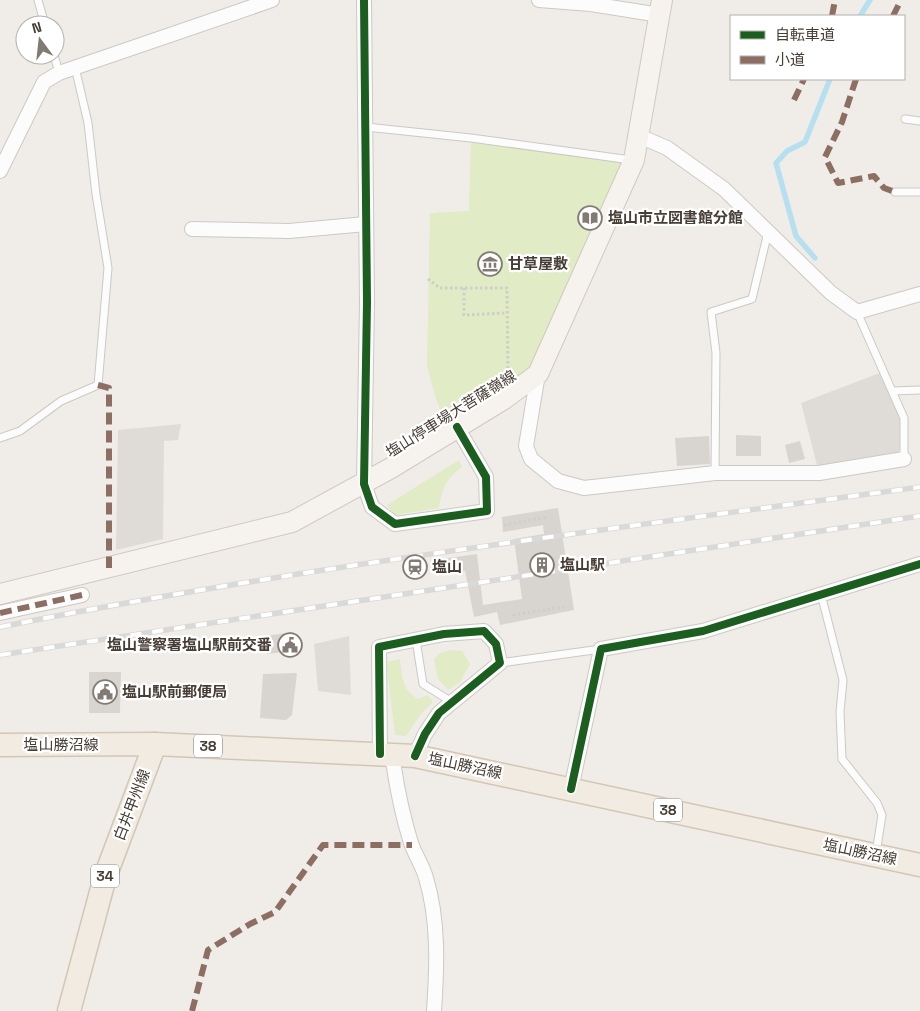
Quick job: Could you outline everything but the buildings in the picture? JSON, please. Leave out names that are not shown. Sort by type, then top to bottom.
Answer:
[{"type":"main road","name":"塩山停車場大菩薩嶺線","points":[[0,594],[292,522],[364,484],[510,395],[538,374],[634,160],[640,136],[661,8]]},
{"type":"main road","name":"塩山勝沼線","points":[[0,745],[155,744],[415,756],[920,865]]},
{"type":"main road","name":"白井甲州線","points":[[72,1010],[105,877],[155,744]]},
{"type":"street","points":[[0,171],[44,82],[59,73],[272,0]]},
{"type":"street","points":[[364,0],[367,302],[364,484],[372,506],[395,524],[486,511],[486,478],[457,427]]},
{"type":"street","points":[[540,0],[661,8]]},
{"type":"street","points":[[640,136],[666,148],[724,189],[830,293],[857,312],[920,294]]},
{"type":"street","points":[[192,229],[289,231],[366,224]]},
{"type":"street","points":[[538,374],[526,446],[531,459],[558,481],[584,488],[716,473],[819,473],[904,459]]},
{"type":"street","points":[[571,789],[601,649],[703,631],[920,564]]},
{"type":"street","points":[[0,613],[82,595]]},
{"type":"street","points":[[415,756],[425,734],[439,713],[500,663],[496,644],[484,631],[444,634],[378,647],[386,754],[412,845],[426,878],[434,923],[437,961],[434,1011]]},
{"type":"lane","points":[[38,0],[42,15]]},
{"type":"lane","points":[[57,65],[59,73]]},
{"type":"lane","points":[[0,438],[20,431],[61,401],[98,385],[108,268],[96,194],[88,123],[75,68]]},
{"type":"lane","points":[[905,119],[920,121]]},
{"type":"lane","points":[[366,127],[471,138],[634,160]]},
{"type":"lane","points":[[895,192],[920,192]]},
{"type":"lane","points":[[716,473],[716,353],[712,312],[752,299],[768,232]]},
{"type":"lane","points":[[857,312],[904,418],[904,459]]},
{"type":"lane","points":[[893,390],[920,390]]},
{"type":"lane","points":[[821,594],[842,680],[840,712],[842,759],[877,803],[882,815],[876,855]]},
{"type":"lane","points":[[416,640],[423,684],[452,702]]},
{"type":"lane","points":[[500,663],[601,649]]},
{"type":"path","points":[[428,279],[440,288],[507,288],[510,395]]},
{"type":"path","points":[[464,288],[464,315],[507,313]]},
{"type":"path","points":[[504,525],[548,517]]},
{"type":"path","points":[[513,615],[564,606]]},
{"type":"green space","points":[[471,138],[634,160],[547,357],[449,431],[436,399],[427,366],[430,213],[469,211]]},
{"type":"green space","points":[[459,460],[462,467],[446,484],[439,508],[395,515],[387,505]]},
{"type":"green space","points":[[452,650],[462,651],[470,664],[460,682],[448,690],[438,679],[434,659],[440,653]]},
{"type":"green space","points":[[400,659],[404,682],[409,691],[418,699],[428,695],[433,702],[420,715],[406,736],[395,735],[386,662]]},
{"type":"shaded area","points":[[885,371],[904,418],[899,454],[819,473],[801,403]]},
{"type":"shaded area","points":[[181,424],[178,440],[164,441],[163,539],[116,550],[118,430]]},
{"type":"shaded area","points":[[349,636],[351,695],[318,691],[314,644]]},
{"type":"waterway","points":[[861,15],[870,0]]},
{"type":"waterway","points":[[815,258],[796,236],[776,163],[787,151],[805,142],[830,80]]},
{"type":"railway","points":[[0,627],[114,605],[344,567],[920,487]]},
{"type":"railway","points":[[0,655],[920,516]]},
{"type":"marked path","points":[[832,15],[835,0]]},
{"type":"marked path","points":[[894,15],[901,0]]},
{"type":"marked path","points":[[794,100],[804,80]]},
{"type":"marked path","points":[[856,80],[842,122],[825,157],[838,183],[874,176],[884,188],[895,192]]},
{"type":"marked path","points":[[98,385],[109,388],[109,568]]},
{"type":"marked path","points":[[0,613],[82,595]]},
{"type":"marked path","points":[[192,1011],[208,950],[250,924],[275,912],[323,845],[412,845]]},
{"type":"cycle path","points":[[364,0],[367,302],[364,484],[372,507],[395,524],[487,511],[486,477],[457,427]]},
{"type":"cycle path","points":[[571,789],[601,649],[703,631],[920,564]]},
{"type":"cycle path","points":[[380,754],[379,647],[444,634],[484,631],[496,644],[500,663],[439,713],[425,734],[415,756]]},
{"type":"place","name":"塩山市立図書館分館","points":[[590,218]]},
{"type":"place","name":"甘草屋敷","points":[[490,264]]},
{"type":"place","name":"塩山駅","points":[[542,565]]},
{"type":"place","name":"塩山","points":[[415,567]]},
{"type":"place","name":"塩山警察署塩山駅前交番","points":[[290,645]]},
{"type":"place","name":"塩山駅前郵便局","points":[[105,692]]}]
